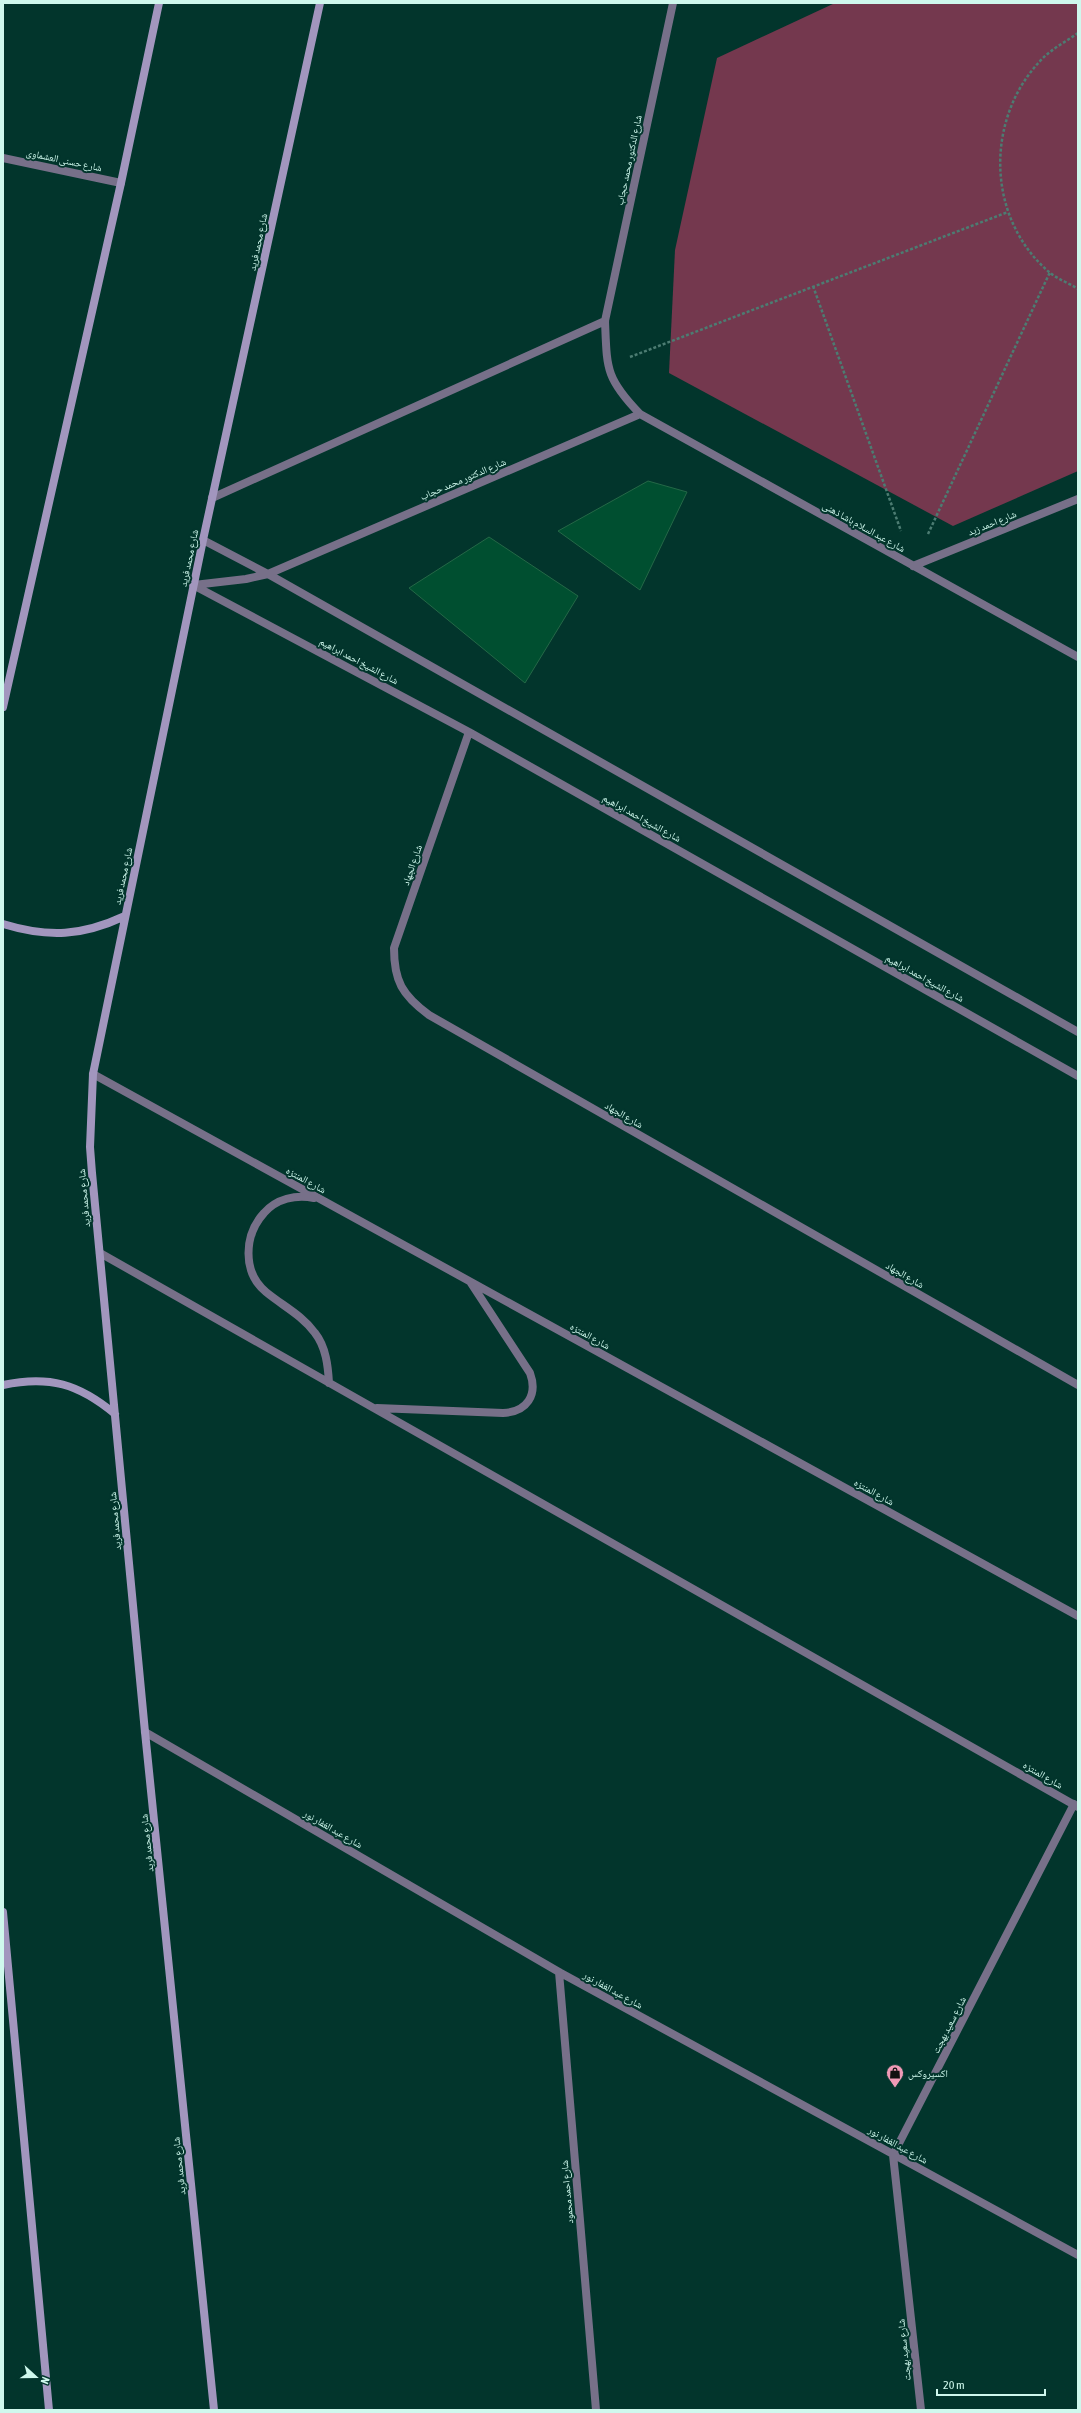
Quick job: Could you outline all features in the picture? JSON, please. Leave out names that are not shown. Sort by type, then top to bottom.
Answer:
[{"type":"main road","points":[[3,707],[122,183],[159,3]]},
{"type":"main road","name":"شارع محمد فريد","points":[[214,2410],[145,1732],[90,1147],[93,1074],[193,585],[320,3]]},
{"type":"main road","points":[[3,924],[27,931],[65,933],[102,926],[125,916]]},
{"type":"main road","points":[[3,1385],[41,1380],[61,1383],[81,1390],[115,1414]]},
{"type":"main road","points":[[3,1912],[49,2410]]},
{"type":"street","name":"شارع الدكتور محمد حجاب","points":[[193,585],[246,579],[268,574],[640,414],[619,393],[607,366],[606,321],[673,3]]},
{"type":"street","name":"شارع حسنى العشماوى","points":[[3,158],[122,183]]},
{"type":"street","points":[[212,498],[606,321]]},
{"type":"street","name":"شارع عبد السلام باشا ذهنى","points":[[640,414],[1078,658]]},
{"type":"street","name":"شارع احمد زيد","points":[[913,566],[1078,499]]},
{"type":"street","points":[[203,540],[268,574],[1078,1032]]},
{"type":"street","name":"شارع الشيخ احمد ابراهيم","points":[[193,585],[469,732],[1078,1076]]},
{"type":"street","name":"شارع الجهاد","points":[[469,732],[394,948],[394,968],[400,987],[413,1003],[429,1015],[1078,1385]]},
{"type":"street","name":"شارع المنتزه","points":[[93,1074],[1078,1616]]},
{"type":"street","points":[[321,1199],[306,1196],[291,1197],[278,1202],[266,1210],[256,1221],[247,1250],[249,1265],[255,1279],[265,1291],[302,1318],[317,1335],[328,1366],[329,1383]]},
{"type":"street","name":"شارع المنتزه","points":[[100,1253],[1076,1806]]},
{"type":"street","points":[[374,1408],[503,1413],[521,1409],[528,1404],[533,1394],[534,1383],[530,1373],[469,1281]]},
{"type":"street","name":"شارع عبد الغفار نور","points":[[145,1732],[559,1972],[1078,2255]]},
{"type":"street","name":"شارع سعيد بهجت","points":[[921,2410],[893,2155],[1076,1806]]},
{"type":"street","name":"شارع احمد محمود","points":[[559,1972],[596,2410]]},
{"type":"path","points":[[1078,33],[1044,57],[1018,90],[1002,129],[999,171],[1008,212],[1025,245],[1050,272],[1078,289]]},
{"type":"path","points":[[607,366],[1008,212]]},
{"type":"path","points":[[913,566],[1050,272]]},
{"type":"path","points":[[813,286],[913,566]]},
{"type":"shaded area","points":[[835,3],[1078,3],[1078,471],[953,526],[669,373],[675,250],[717,58]]},
{"type":"building","points":[[648,481],[687,492],[640,590],[558,531]]},
{"type":"building","points":[[489,537],[578,596],[525,683],[409,588]]},
{"type":"place","name":"اكسيروكس","points":[[895,2088]]}]
